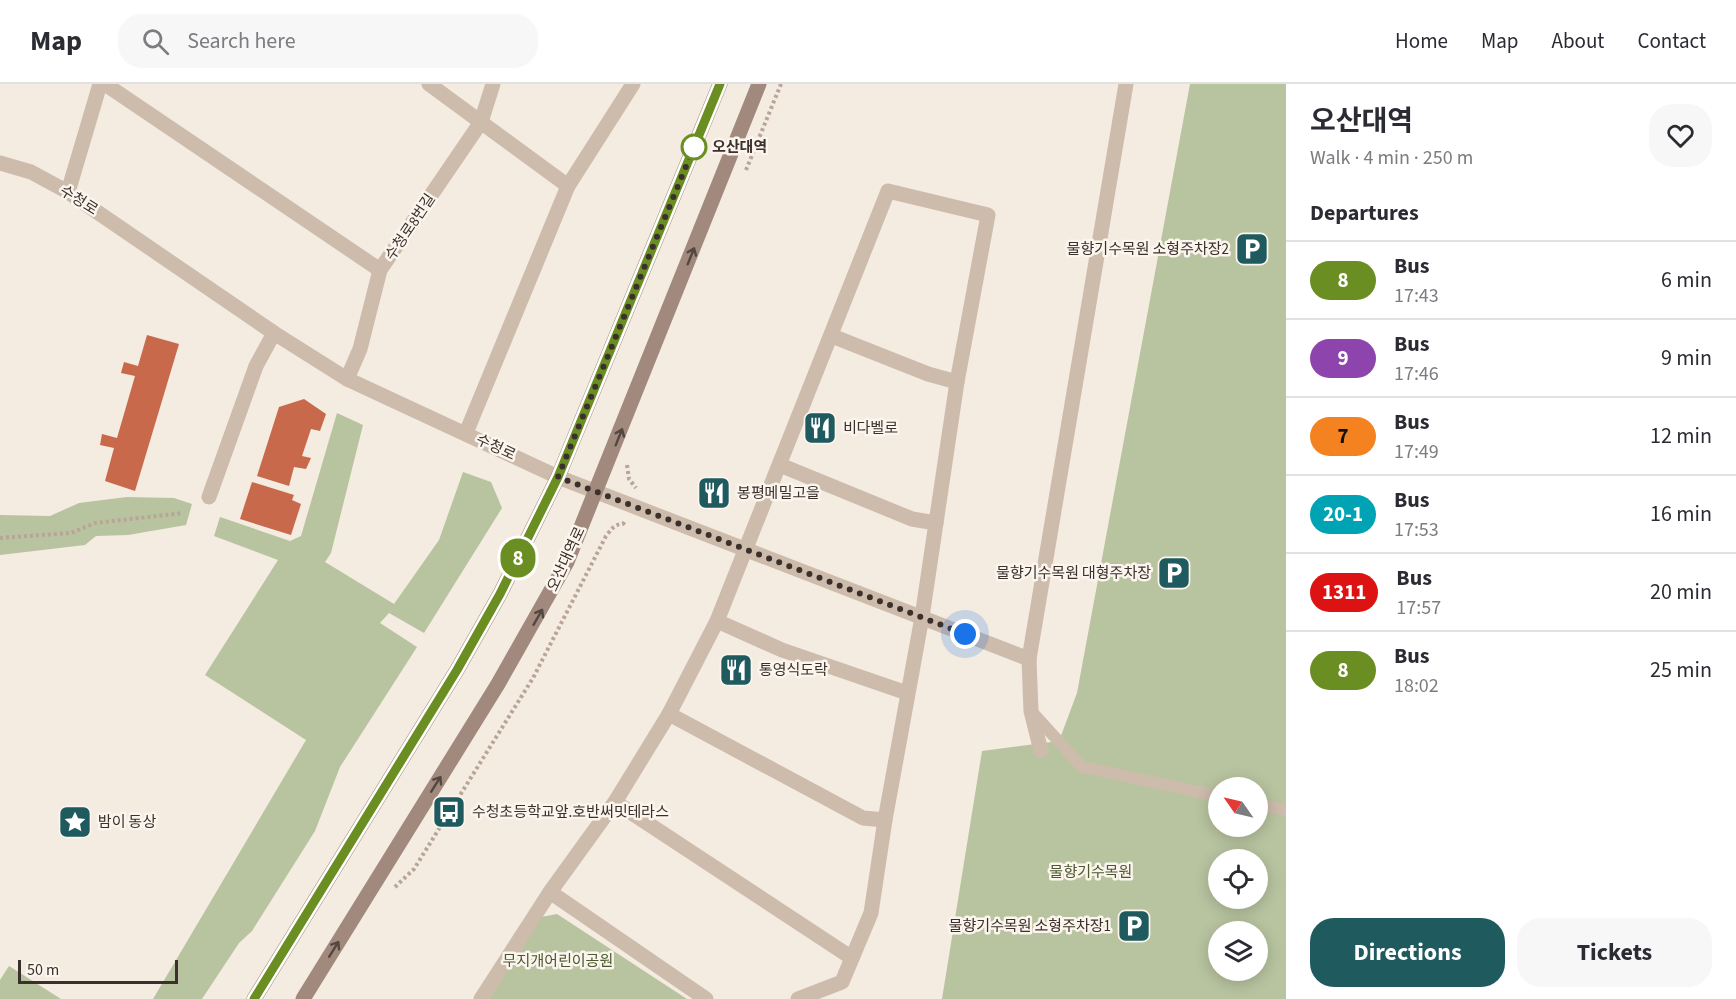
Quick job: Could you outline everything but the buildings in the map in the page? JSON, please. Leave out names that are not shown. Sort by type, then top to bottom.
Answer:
[{"type":"main road","points":[[254,999],[462,663],[500,594],[558,477],[720,84]]},
{"type":"main road","name":"오산대역로","points":[[303,999],[539,615],[567,562],[759,84]]},
{"type":"street","points":[[68,192],[100,84]]},
{"type":"street","points":[[105,84],[380,270]]},
{"type":"street","points":[[429,84],[568,186]]},
{"type":"street","name":"수청로8번길","points":[[347,379],[360,350],[380,270],[481,122],[493,84]]},
{"type":"street","points":[[466,433],[568,186],[633,84]]},
{"type":"street","points":[[1041,751],[1031,711],[1029,659],[1126,84]]},
{"type":"street","name":"수청로","points":[[0,163],[31,172],[68,192],[274,333],[347,379],[558,477],[1029,659]]},
{"type":"street","points":[[481,999],[550,892],[615,801],[669,714],[717,621],[888,191],[988,215],[957,382],[922,617],[885,820],[872,913],[842,982],[798,999]]},
{"type":"street","points":[[209,497],[256,366],[274,333]]},
{"type":"street","points":[[832,336],[928,374],[957,382]]},
{"type":"street","points":[[780,465],[912,519],[936,524]]},
{"type":"street","points":[[717,621],[782,650],[907,693]]},
{"type":"street","points":[[669,714],[863,818],[885,820]]},
{"type":"street","points":[[615,801],[852,958]]},
{"type":"street","points":[[550,892],[706,999]]},
{"type":"lane","points":[[1031,711],[1082,766],[1208,794]]},
{"type":"lane","points":[[1268,806],[1286,810]]},
{"type":"path","points":[[0,538],[71,533],[95,523],[183,513]]},
{"type":"path","points":[[392,890],[414,869],[533,678],[606,537],[618,524],[623,524]]},
{"type":"green space","name":"물향기수목원","points":[[1190,84],[1286,84],[1286,999],[942,999],[982,751],[1059,741],[1077,693]]},
{"type":"green space","points":[[337,413],[363,425],[331,553],[325,562],[394,604],[439,540],[463,472],[491,482],[502,508],[424,633],[389,613],[380,623],[417,647],[340,767],[315,831],[252,931],[239,943],[202,999],[153,999],[306,740],[205,675],[278,560],[214,536],[220,517],[290,541],[301,536]]},
{"type":"green space","points":[[127,497],[174,498],[192,504],[186,525],[128,535],[96,536],[85,545],[0,555],[0,515],[50,516],[79,503]]},
{"type":"green space","name":"무지개어린이공원","points":[[557,914],[687,999],[488,999],[541,917]]},
{"type":"green space","points":[[9,966],[61,999],[0,999],[0,980]]},
{"type":"bus line","name":"8","points":[[254,999],[457,670],[500,594],[558,477],[720,84]]},
{"type":"place","name":"오산대역","points":[[694,147]]},
{"type":"place","name":"물향기수목원 소형주차장2","points":[[1252,249]]},
{"type":"place","name":"비다벨로","points":[[820,428]]},
{"type":"place","name":"봉평메밀고을","points":[[714,493]]},
{"type":"place","name":"물향기수목원 대형주차장","points":[[1174,573]]},
{"type":"place","name":"통영식도락","points":[[736,670]]},
{"type":"place","name":"수청초등학교앞.호반써밋테라스","points":[[449,812]]},
{"type":"place","name":"밤이 동상","points":[[75,822]]},
{"type":"place","name":"물향기수목원 소형주차장1","points":[[1134,926]]},
{"type":"route","points":[[694,147],[558,477],[965,634]]}]
